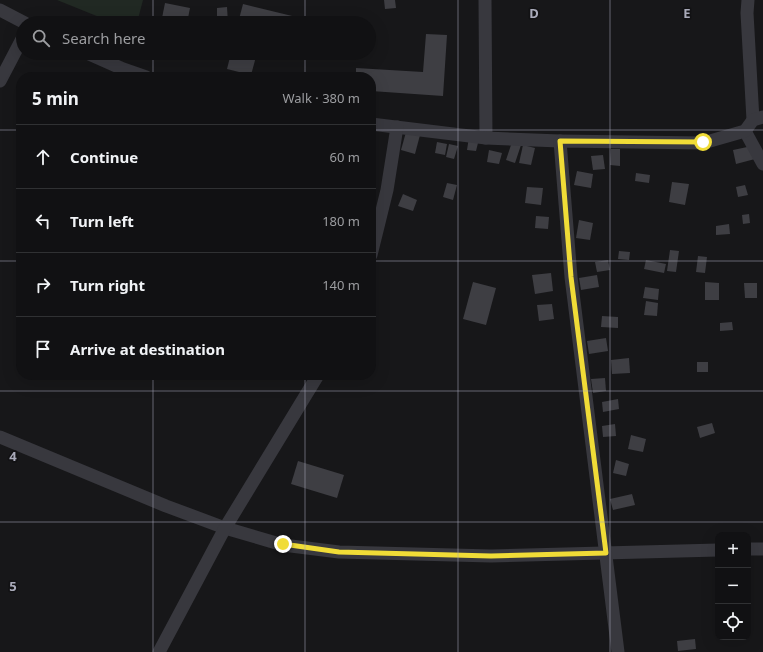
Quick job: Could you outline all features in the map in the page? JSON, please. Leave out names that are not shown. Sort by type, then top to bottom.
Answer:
[{"type":"street","points":[[485,0],[486,138]]},
{"type":"street","points":[[376,125],[486,138],[560,141],[703,142],[745,131],[758,118],[746,13],[748,0]]},
{"type":"street","points":[[0,10],[16,18]]},
{"type":"street","points":[[0,81],[16,50]]},
{"type":"street","points":[[102,60],[132,72]]},
{"type":"street","points":[[376,235],[387,190],[397,127]]},
{"type":"street","points":[[745,131],[763,164]]},
{"type":"street","points":[[560,141],[571,277],[618,652]]},
{"type":"street","points":[[159,652],[225,528],[315,380]]},
{"type":"street","points":[[0,437],[166,506],[225,528],[283,544],[339,552],[491,556],[715,550]]},
{"type":"street","points":[[751,549],[763,549]]},
{"type":"shaded area","points":[[57,0],[143,0],[139,16],[97,16]]},
{"type":"building","points":[[384,0],[395,0],[396,8],[385,9]]},
{"type":"building","points":[[165,3],[190,8],[188,16],[162,16]]},
{"type":"building","points":[[243,4],[292,16],[240,16]]},
{"type":"building","points":[[227,7],[228,16],[217,16],[217,8]]},
{"type":"building","points":[[426,34],[447,35],[443,96],[376,91],[376,72],[356,72],[356,68],[423,72]]},
{"type":"building","points":[[229,60],[255,60],[252,72],[239,72],[227,69]]},
{"type":"building","points":[[406,132],[420,135],[415,154],[401,150]]},
{"type":"building","points":[[469,137],[479,139],[476,151],[467,150]]},
{"type":"building","points":[[437,142],[447,144],[445,155],[435,153]]},
{"type":"building","points":[[512,142],[521,145],[515,163],[506,160]]},
{"type":"building","points":[[449,144],[458,146],[454,159],[446,157]]},
{"type":"building","points":[[523,145],[535,148],[531,165],[519,163]]},
{"type":"building","points":[[752,146],[755,159],[736,164],[733,150]]},
{"type":"building","points":[[611,149],[620,149],[620,166],[610,165]]},
{"type":"building","points":[[489,150],[502,153],[499,164],[487,162]]},
{"type":"building","points":[[603,155],[605,169],[593,170],[591,156]]},
{"type":"building","points":[[577,171],[593,174],[591,188],[574,185]]},
{"type":"building","points":[[636,173],[650,175],[649,183],[635,181]]},
{"type":"building","points":[[672,182],[689,184],[685,205],[669,202]]},
{"type":"building","points":[[447,183],[457,185],[453,200],[443,197]]},
{"type":"building","points":[[745,185],[748,195],[738,197],[736,187]]},
{"type":"building","points":[[527,187],[543,188],[541,205],[525,203]]},
{"type":"building","points":[[403,194],[417,200],[413,211],[398,206]]},
{"type":"building","points":[[749,214],[750,223],[743,224],[742,215]]},
{"type":"building","points":[[536,216],[549,217],[548,229],[535,228]]},
{"type":"building","points":[[579,220],[593,223],[590,240],[576,238]]},
{"type":"building","points":[[729,224],[730,234],[716,235],[716,226]]},
{"type":"building","points":[[670,250],[679,251],[676,272],[667,271]]},
{"type":"building","points":[[619,251],[630,252],[629,260],[618,259]]},
{"type":"building","points":[[698,256],[707,257],[705,273],[696,272]]},
{"type":"building","points":[[608,260],[610,270],[597,272],[595,262]]},
{"type":"building","points":[[646,260],[666,264],[664,273],[644,269]]},
{"type":"building","points":[[551,273],[553,291],[535,294],[532,275]]},
{"type":"building","points":[[597,275],[599,287],[581,290],[579,278]]},
{"type":"building","points":[[473,282],[496,288],[486,325],[463,319]]},
{"type":"building","points":[[705,282],[719,283],[719,300],[705,300]]},
{"type":"building","points":[[744,283],[757,283],[757,298],[745,298]]},
{"type":"building","points":[[645,287],[659,289],[658,300],[643,298]]},
{"type":"building","points":[[646,301],[658,303],[657,316],[644,315]]},
{"type":"building","points":[[552,304],[554,319],[539,321],[537,305]]},
{"type":"building","points":[[602,316],[618,317],[618,328],[601,327]]},
{"type":"building","points":[[732,322],[733,330],[720,331],[720,323]]},
{"type":"building","points":[[606,338],[608,351],[589,354],[587,341]]},
{"type":"building","points":[[629,358],[630,373],[612,374],[611,360]]},
{"type":"building","points":[[697,362],[708,362],[708,372],[697,372]]},
{"type":"building","points":[[605,378],[606,391],[593,393],[591,379]]},
{"type":"building","points":[[618,399],[619,409],[603,412],[602,402]]},
{"type":"building","points":[[712,423],[715,433],[700,438],[697,427]]},
{"type":"building","points":[[615,424],[616,436],[603,437],[602,426]]},
{"type":"building","points":[[631,435],[646,439],[643,452],[628,449]]},
{"type":"building","points":[[616,460],[629,464],[626,476],[613,473]]},
{"type":"building","points":[[298,461],[344,475],[337,498],[291,484]]},
{"type":"building","points":[[632,494],[635,505],[613,510],[610,499]]},
{"type":"building","points":[[695,639],[696,649],[678,651],[677,641]]},
{"type":"route","points":[[283,544],[339,552],[491,556],[606,553],[571,277],[560,141],[703,142]]}]
